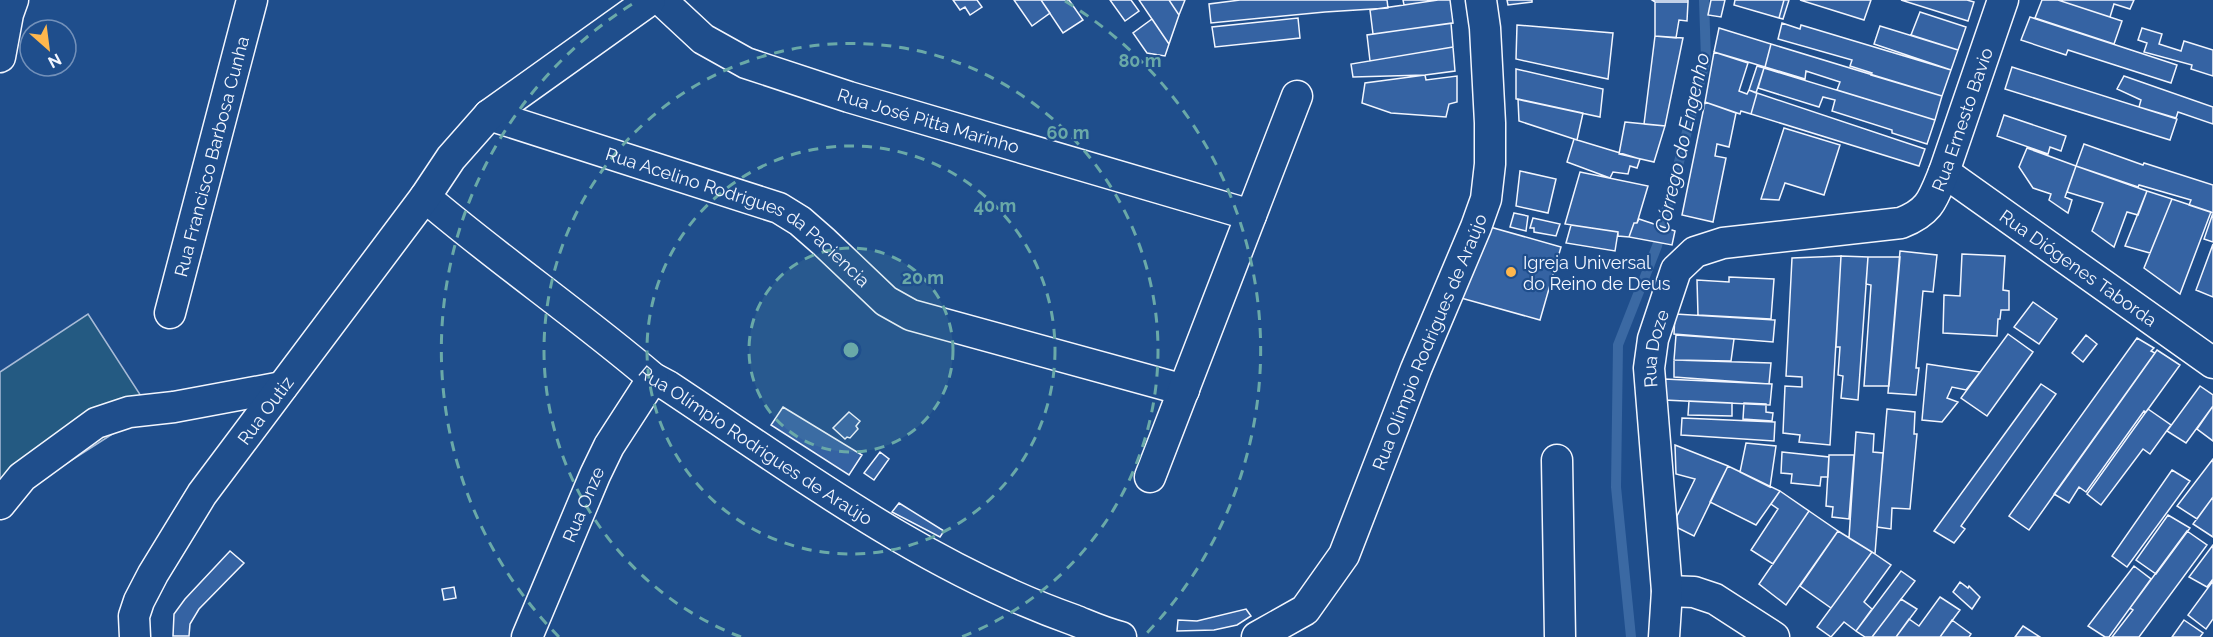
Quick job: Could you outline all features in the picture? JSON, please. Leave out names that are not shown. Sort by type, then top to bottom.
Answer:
[{"type":"street","points":[[0,57],[13,0]]},
{"type":"street","name":"Rua Francisco Barbosa Cunha","points":[[170,313],[252,0]]},
{"type":"street","name":"Rua Outiz","points":[[135,637],[134,616],[153,574],[202,494],[425,197],[451,158],[489,115],[650,0]]},
{"type":"street","name":"Rua José Pitta Marinho","points":[[661,0],[703,39],[746,63],[861,100],[1251,215]]},
{"type":"street","name":"Rua Olímpio Rodrigues de Araújo","points":[[1257,637],[1305,610],[1344,555],[1416,369],[1486,199],[1490,154],[1487,63],[1481,0]]},
{"type":"street","name":"Rua Ernesto Bavio","points":[[1901,223],[1926,210],[1934,197],[2003,0]]},
{"type":"street","points":[[1150,477],[1297,96]]},
{"type":"street","name":"Rua Acelino Rodrigues da Paciencia","points":[[489,115],[779,207],[800,221],[824,242],[886,301],[911,315],[1184,390]]},
{"type":"street","name":"Rua Diógenes Taborda","points":[[1944,172],[2213,363]]},
{"type":"street","name":"Rua Olímpio Rodrigues de Araújo","points":[[425,197],[471,236],[568,308],[653,378],[817,485],[918,548],[1029,604],[1121,637]]},
{"type":"street","name":"Rua Doze","points":[[1664,637],[1667,591],[1649,368],[1653,339],[1676,270],[1695,252],[1723,243],[1901,223]]},
{"type":"street","name":"Rua Onze","points":[[527,637],[595,474],[609,446],[653,378]]},
{"type":"street","points":[[0,504],[22,477],[96,423],[129,412],[174,407],[282,387]]},
{"type":"street","points":[[1557,460],[1560,637]]},
{"type":"street","points":[[1667,591],[1694,592],[1715,598],[1774,637]]},
{"type":"shaded area","points":[[88,314],[150,410],[0,506],[0,372]]},
{"type":"building","points":[[953,0],[977,0],[982,7],[970,15],[965,7],[960,10]]},
{"type":"building","points":[[1014,0],[1041,0],[1050,13],[1032,26]]},
{"type":"building","points":[[1041,0],[1069,0],[1083,20],[1063,33]]},
{"type":"building","points":[[1110,0],[1131,0],[1139,11],[1125,21]]},
{"type":"building","points":[[1139,0],[1169,0],[1179,15],[1169,44]]},
{"type":"building","points":[[1169,0],[1185,0],[1179,15]]},
{"type":"building","points":[[1240,0],[1387,0],[1388,8],[1211,23],[1209,4]]},
{"type":"building","points":[[1403,0],[1438,0],[1404,5]]},
{"type":"building","points":[[1450,0],[1453,23],[1373,34],[1370,10]]},
{"type":"building","points":[[1507,0],[1532,0],[1532,2],[1508,5]]},
{"type":"building","points":[[1652,0],[1688,0],[1688,2],[1655,2]]},
{"type":"building","points":[[1711,0],[1725,0],[1721,17],[1708,15]]},
{"type":"building","points":[[1735,0],[1784,0],[1779,18],[1734,5]]},
{"type":"building","points":[[1784,0],[1789,0],[1783,19],[1779,18]]},
{"type":"building","points":[[1800,0],[1871,0],[1864,20]]},
{"type":"building","points":[[1901,0],[1967,0],[1974,2],[1968,21]]},
{"type":"building","points":[[2042,0],[2058,0],[2122,21],[2114,44],[2035,18]]},
{"type":"building","points":[[2058,0],[2134,0],[2130,9],[2114,4],[2110,17]]},
{"type":"building","points":[[1655,2],[1688,2],[1687,21],[1679,20],[1676,38],[1655,36]]},
{"type":"building","points":[[1920,12],[1966,27],[1958,50],[1911,35]]},
{"type":"building","points":[[2030,17],[2177,65],[2171,83],[2068,50],[2066,55],[2021,40]]},
{"type":"building","points":[[1298,18],[1300,38],[1215,47],[1212,27]]},
{"type":"building","points":[[1152,19],[1169,44],[1165,56],[1147,53],[1133,33]]},
{"type":"building","points":[[1451,23],[1453,47],[1370,61],[1367,35]]},
{"type":"building","points":[[1782,23],[1800,29],[1801,25],[1951,70],[1942,96],[1871,75],[1872,73],[1850,66],[1852,60],[1778,39]]},
{"type":"building","points":[[1517,25],[1613,33],[1608,79],[1516,59]]},
{"type":"building","points":[[1880,26],[1958,50],[1951,70],[1874,44]]},
{"type":"building","points":[[1719,28],[1771,44],[1765,67],[1714,52]]},
{"type":"building","points":[[2142,28],[2162,34],[2159,44],[2181,51],[2184,41],[2213,50],[2213,76],[2191,69],[2192,65],[2144,52],[2147,43],[2138,40]]},
{"type":"building","points":[[1655,36],[1683,38],[1665,126],[1644,124]]},
{"type":"building","points":[[1771,44],[1942,96],[1935,120],[1837,90],[1840,82],[1806,71],[1805,79],[1765,67]]},
{"type":"building","points":[[1453,47],[1455,71],[1425,75],[1353,77],[1351,64]]},
{"type":"building","points":[[1714,52],[1748,63],[1739,91],[1747,94],[1749,90],[1757,93],[1751,114],[1741,111],[1740,114],[1705,102]]},
{"type":"building","points":[[1757,66],[1764,68],[1756,93],[1749,90]]},
{"type":"building","points":[[2012,67],[2177,119],[2170,140],[2005,89]]},
{"type":"building","points":[[1764,68],[1935,120],[1927,144],[1832,111],[1835,100],[1823,97],[1819,107],[1758,88]]},
{"type":"building","points":[[1516,69],[1603,89],[1600,117],[1516,99]]},
{"type":"building","points":[[1425,75],[1426,80],[1457,76],[1457,102],[1449,104],[1446,117],[1391,113],[1362,103],[1365,83]]},
{"type":"building","points":[[2124,76],[2213,107],[2213,124],[2178,112],[2176,118],[2139,107],[2141,100],[2117,89]]},
{"type":"building","points":[[1757,93],[1925,149],[1919,166],[1751,114]]},
{"type":"building","points":[[1518,99],[1583,113],[1577,140],[1519,121]]},
{"type":"building","points":[[1705,102],[1736,113],[1729,147],[1717,144],[1715,156],[1726,158],[1713,222],[1682,215]]},
{"type":"building","points":[[2004,115],[2066,136],[2061,151],[2050,147],[2048,154],[1997,136]]},
{"type":"building","points":[[1625,122],[1665,126],[1654,162],[1619,154]]},
{"type":"building","points":[[1784,128],[1840,145],[1824,195],[1785,183],[1779,200],[1761,199]]},
{"type":"building","points":[[1574,139],[1640,159],[1637,168],[1630,166],[1628,174],[1613,172],[1610,178],[1567,162]]},
{"type":"building","points":[[2084,144],[2143,165],[2144,163],[2213,185],[2213,213],[2189,205],[2191,200],[2139,185],[2138,187],[2076,166]]},
{"type":"building","points":[[2027,148],[2076,166],[2065,197],[2072,200],[2068,213],[2049,200],[2051,194],[2033,188],[2019,167]]},
{"type":"building","points":[[2076,166],[2147,191],[2138,215],[2127,212],[2114,247],[2092,231],[2103,203],[2067,192]]},
{"type":"building","points":[[1520,171],[1556,179],[1548,213],[1516,206]]},
{"type":"building","points":[[1580,172],[1648,186],[1637,223],[1634,223],[1629,237],[1618,236],[1618,232],[1565,224]]},
{"type":"building","points":[[2147,191],[2172,199],[2150,253],[2125,246]]},
{"type":"building","points":[[2172,199],[2211,212],[2180,294],[2144,268]]},
{"type":"building","points":[[1514,213],[1528,216],[1526,231],[1510,227]]},
{"type":"building","points":[[2213,213],[2213,242],[2204,239]]},
{"type":"building","points":[[1533,218],[1560,224],[1556,236],[1534,232],[1534,228],[1530,228]]},
{"type":"building","points":[[1639,219],[1675,231],[1672,245],[1629,237],[1634,223],[1637,223]]},
{"type":"building","name":"Igreja Universal do Reino de Deus","points":[[1483,225],[1561,247],[1540,320],[1461,298]]},
{"type":"building","points":[[1571,225],[1618,232],[1615,251],[1566,243]]},
{"type":"building","points":[[2213,244],[2213,297],[2196,290]]},
{"type":"building","points":[[1900,251],[1937,255],[1933,292],[1923,291],[1916,368],[1919,368],[1916,395],[1888,393]]},
{"type":"building","points":[[1962,254],[2005,256],[2003,290],[2009,291],[2009,310],[2001,310],[1997,336],[1943,333],[1944,295],[1960,296]]},
{"type":"building","points":[[1841,256],[1868,257],[1858,400],[1841,398],[1843,376],[1838,375],[1840,347],[1836,347]]},
{"type":"building","points":[[1841,256],[1830,445],[1799,442],[1800,435],[1783,433],[1785,386],[1802,387],[1802,377],[1786,376],[1792,258]]},
{"type":"building","points":[[1868,257],[1900,257],[1889,386],[1864,386],[1871,285],[1866,284]]},
{"type":"building","points":[[1729,277],[1774,279],[1771,319],[1698,315],[1697,280],[1729,282]]},
{"type":"building","points":[[2033,302],[2057,319],[2039,344],[2014,327]]},
{"type":"building","points":[[1675,314],[1775,320],[1773,342],[1674,334]]},
{"type":"building","points":[[2008,334],[2033,352],[1987,416],[1961,398]]},
{"type":"building","points":[[1676,335],[1734,339],[1731,361],[1674,360]]},
{"type":"building","points":[[2086,335],[2097,344],[2083,362],[2072,353]]},
{"type":"building","points":[[2137,338],[2154,348],[2151,351],[2155,353],[2029,530],[2009,516]]},
{"type":"building","points":[[2157,350],[2180,365],[2086,492],[2079,487],[2069,503],[2054,494]]},
{"type":"building","points":[[1674,360],[1771,363],[1769,384],[1674,377]]},
{"type":"building","points":[[1927,364],[1980,372],[1966,390],[1952,387],[1947,398],[1958,402],[1942,422],[1922,420]]},
{"type":"building","points":[[1664,379],[1772,384],[1770,405],[1664,400]]},
{"type":"building","points":[[2041,384],[2056,394],[1961,526],[1965,529],[1954,543],[1934,531]]},
{"type":"building","points":[[2200,386],[2213,395],[2213,406],[2186,443],[2167,431]]},
{"type":"building","points":[[1689,401],[1732,403],[1732,416],[1688,415]]},
{"type":"building","points":[[1744,403],[1766,404],[1766,412],[1773,413],[1772,421],[1743,419]]},
{"type":"building","points":[[2213,406],[2213,441],[2197,429]]},
{"type":"building","points":[[783,407],[862,455],[849,475],[771,425]]},
{"type":"building","points":[[1887,409],[1915,412],[1914,434],[1917,434],[1910,509],[1892,508],[1891,529],[1877,527]]},
{"type":"building","points":[[2148,409],[2171,425],[2150,454],[2143,449],[2101,505],[2087,494]]},
{"type":"building","points":[[849,412],[860,421],[856,426],[858,429],[850,438],[845,439],[833,428]]},
{"type":"building","points":[[1682,418],[1775,422],[1774,441],[1681,435]]},
{"type":"building","points":[[1856,432],[1874,434],[1873,452],[1883,453],[1875,554],[1849,538]]},
{"type":"building","points":[[1746,443],[1776,446],[1770,487],[1740,472]]},
{"type":"building","points":[[1675,445],[1728,466],[1694,536],[1678,528],[1677,516],[1695,479],[1676,474]]},
{"type":"building","points":[[880,452],[889,459],[874,480],[864,473]]},
{"type":"building","points":[[1782,452],[1829,457],[1828,477],[1821,477],[1820,486],[1791,483],[1792,474],[1781,473]]},
{"type":"building","points":[[1829,455],[1854,455],[1849,519],[1832,517],[1833,507],[1826,506]]},
{"type":"building","points":[[2213,459],[2213,497],[2197,519],[2177,506]]},
{"type":"building","points":[[1728,466],[1780,491],[1756,525],[1710,502]]},
{"type":"building","points":[[2172,470],[2190,481],[2127,567],[2112,556]]},
{"type":"building","points":[[1780,491],[1809,511],[1773,564],[1751,550],[1778,509],[1771,504]]},
{"type":"building","points":[[2213,497],[2213,537],[2193,524]]},
{"type":"building","points":[[899,503],[944,531],[940,537],[892,512]]},
{"type":"building","points":[[1809,511],[1838,531],[1786,605],[1759,584]]},
{"type":"building","points":[[2168,515],[2190,528],[2156,574],[2136,560]]},
{"type":"building","points":[[1838,531],[1872,552],[1831,608],[1800,586]]},
{"type":"building","points":[[2187,531],[2207,545],[2139,637],[2112,637],[2133,610],[2130,608]]},
{"type":"building","points":[[2213,545],[2213,579],[2207,587],[2189,577]]},
{"type":"building","points":[[230,551],[244,563],[199,609],[190,624],[189,636],[173,636],[174,614]]},
{"type":"building","points":[[1872,552],[1891,565],[1864,602],[1872,609],[1856,631],[1844,622],[1831,637],[1817,627]]},
{"type":"building","points":[[2134,566],[2151,579],[2109,637],[2105,637],[2088,626]]},
{"type":"building","points":[[1901,571],[1915,581],[1872,637],[1865,637],[1856,631]]},
{"type":"building","points":[[2213,581],[2213,619],[2206,629],[2188,615]]},
{"type":"building","points":[[1960,582],[1968,588],[1969,586],[1980,597],[1972,609],[1953,592]]},
{"type":"building","points":[[454,587],[456,598],[444,600],[442,589]]},
{"type":"building","points":[[1940,597],[1960,610],[1940,637],[1896,637],[1909,619],[1919,626]]},
{"type":"building","points":[[1901,599],[1917,609],[1896,637],[1872,637]]},
{"type":"building","points":[[1246,609],[1251,616],[1237,625],[1214,630],[1177,631],[1178,620],[1197,621]]},
{"type":"building","points":[[1952,620],[1971,634],[1969,637],[1940,637]]},
{"type":"building","points":[[2184,620],[2203,633],[2200,637],[2172,637]]},
{"type":"building","points":[[2023,626],[2040,637],[2015,637]]},
{"type":"waterway","name":"Córrego do Engenho","points":[[1631,637],[1616,487],[1618,345],[1657,246],[1706,59],[1704,0]]},
{"type":"place","name":"Igreja Universal do Reino de Deus","points":[[1511,272]]}]
